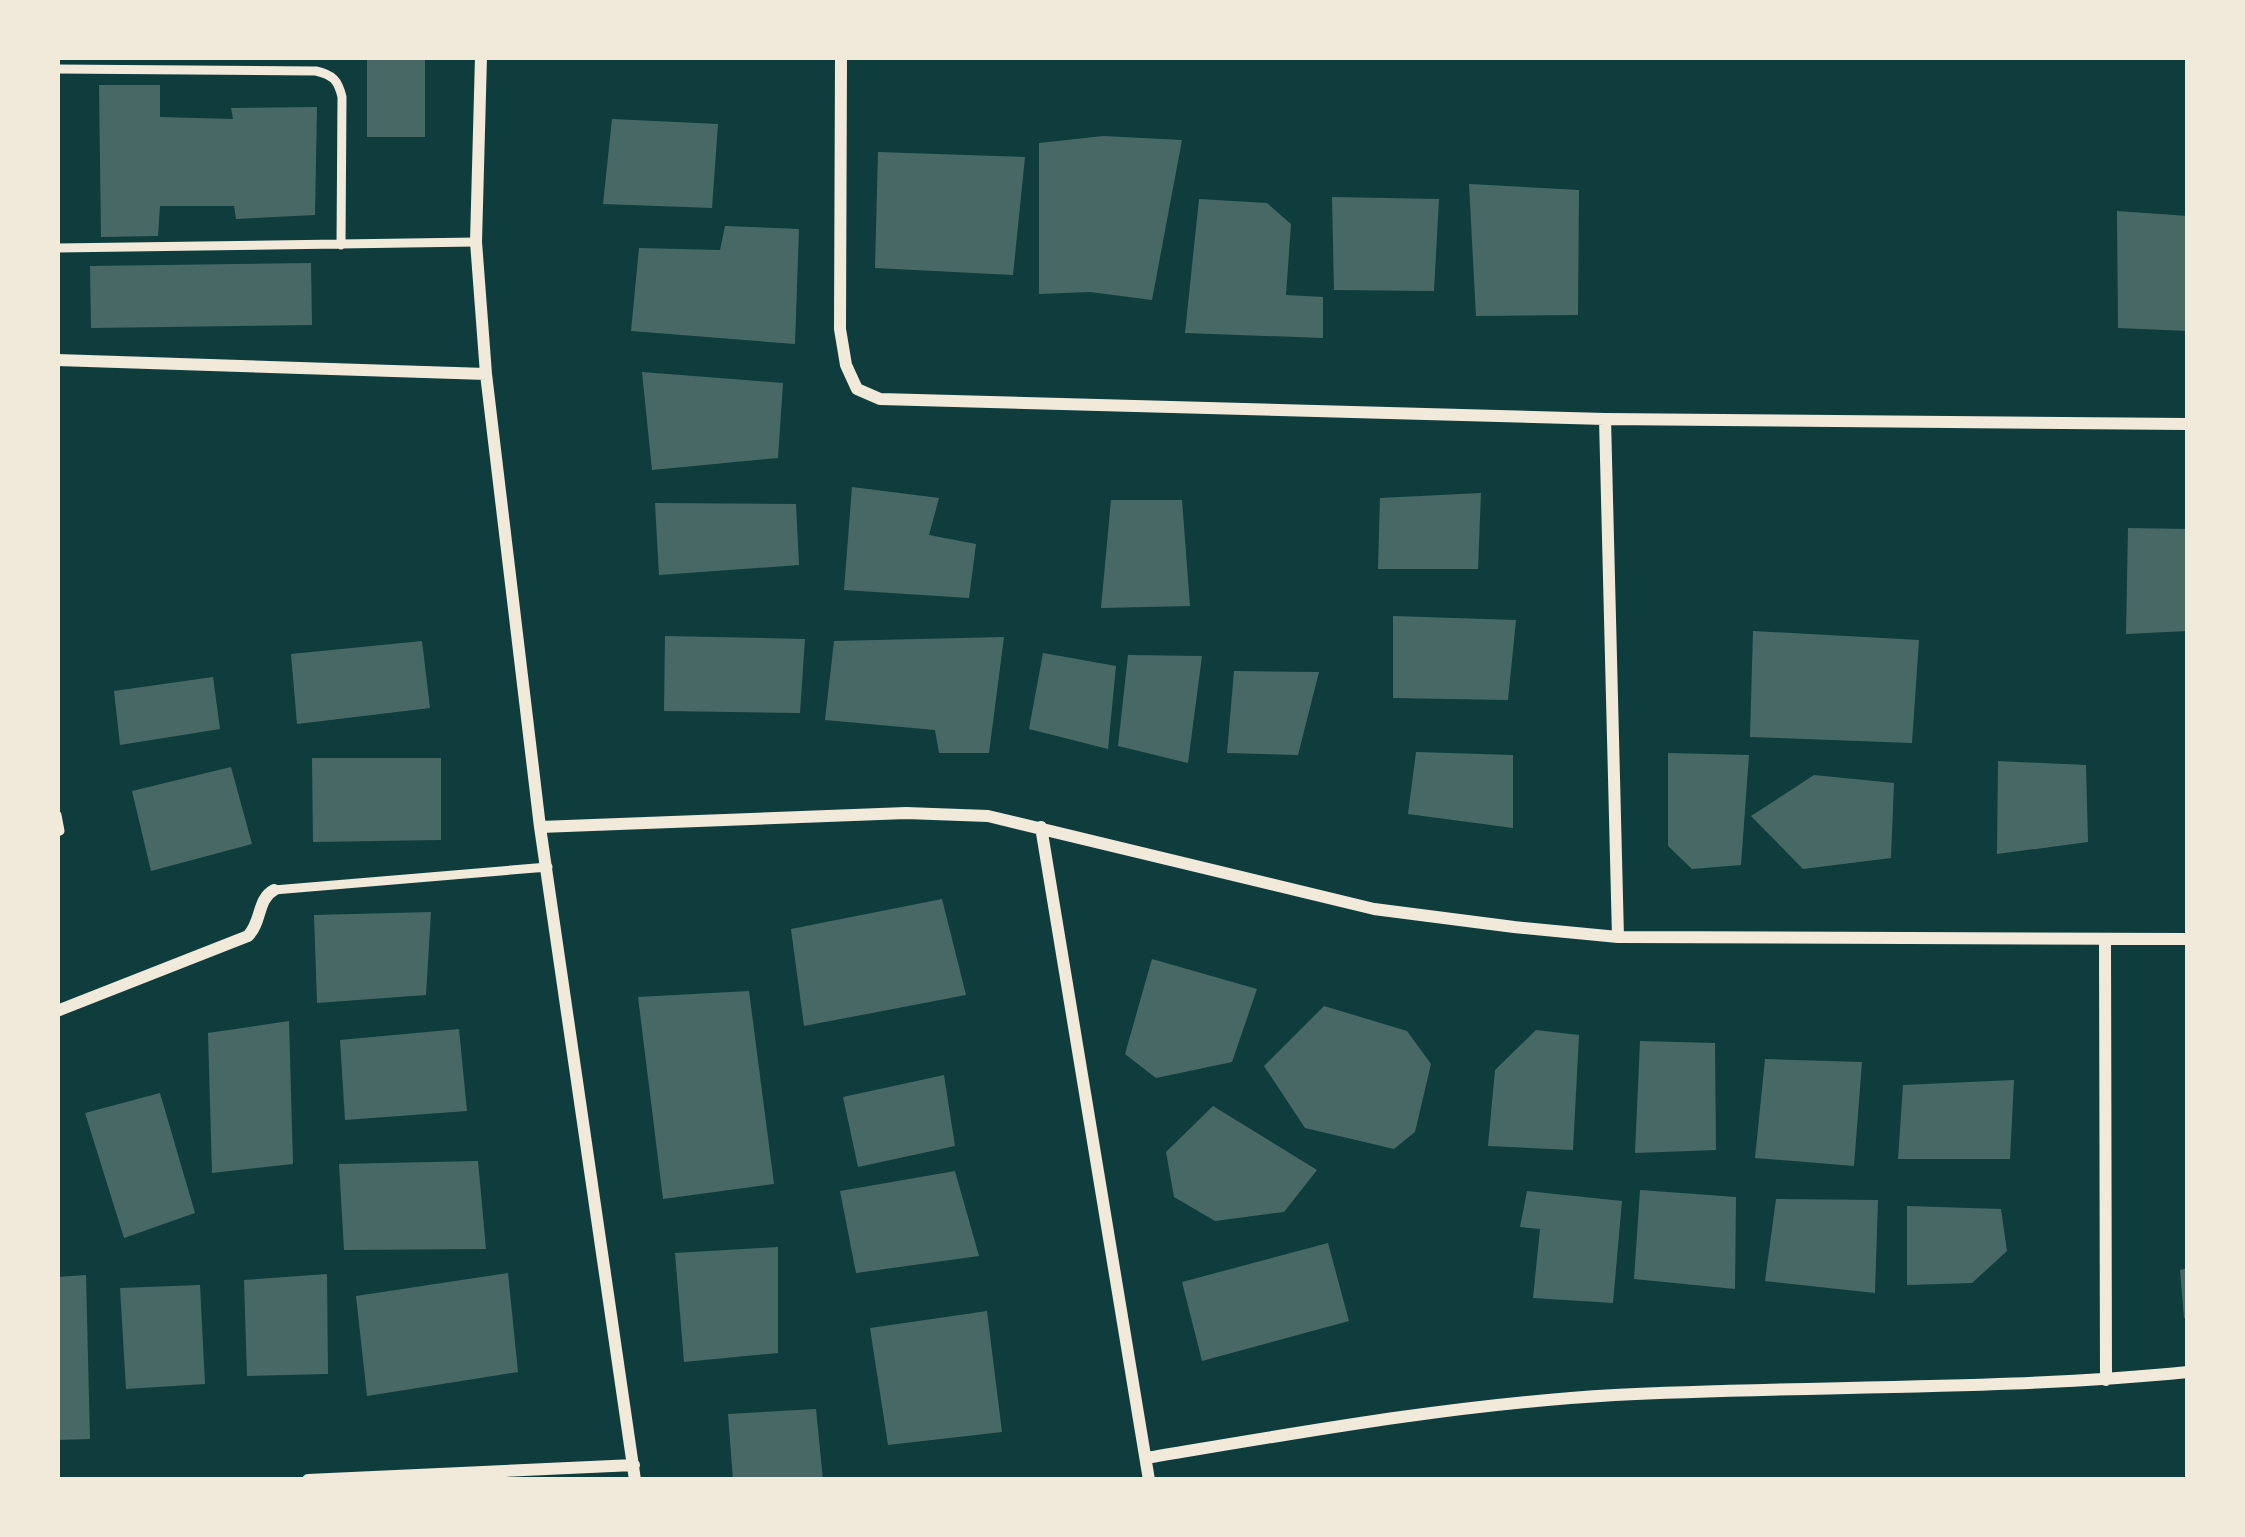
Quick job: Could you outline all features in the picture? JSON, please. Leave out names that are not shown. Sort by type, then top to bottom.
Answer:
[{"type":"street","points":[[308,1480],[635,1472],[540,826],[486,374],[476,242],[481,57]]},
{"type":"street","points":[[841,57],[840,329],[846,365],[857,389],[880,398],[1605,419],[2188,424]]},
{"type":"street","points":[[57,360],[486,374]]},
{"type":"street","points":[[1605,419],[1618,937]]},
{"type":"street","points":[[540,826],[906,813],[988,816],[1374,909],[1618,937],[2188,939]]},
{"type":"street","points":[[1041,827],[1149,1480]]},
{"type":"street","points":[[57,1011],[248,936],[255,929],[263,900],[274,890]]},
{"type":"street","points":[[2105,942],[2106,1380]]},
{"type":"street","points":[[1146,1458],[1415,1413],[1512,1403],[1641,1394],[2106,1380],[2188,1372]]},
{"type":"lane","points":[[57,69],[316,71],[331,75],[343,97],[340,245]]},
{"type":"lane","points":[[57,248],[476,242]]},
{"type":"lane","points":[[57,814],[60,831]]},
{"type":"lane","points":[[274,890],[548,867]]},
{"type":"building","points":[[367,57],[425,57],[425,137],[367,137]]},
{"type":"building","points":[[99,85],[160,85],[160,117],[233,119],[231,108],[317,107],[315,215],[236,219],[234,206],[160,206],[158,236],[101,237]]},
{"type":"building","points":[[612,119],[718,124],[712,208],[603,204]]},
{"type":"building","points":[[1103,136],[1182,140],[1152,300],[1090,292],[1039,294],[1039,143]]},
{"type":"building","points":[[878,152],[1025,157],[1013,275],[875,268]]},
{"type":"building","points":[[1469,184],[1579,190],[1578,315],[1476,316]]},
{"type":"building","points":[[1332,197],[1439,199],[1434,291],[1334,290]]},
{"type":"building","points":[[1199,199],[1267,203],[1291,224],[1286,295],[1323,297],[1323,338],[1185,333]]},
{"type":"building","points":[[2117,211],[2188,216],[2188,331],[2118,328]]},
{"type":"building","points":[[725,226],[799,229],[795,344],[631,331],[639,248],[720,250]]},
{"type":"building","points":[[311,263],[312,325],[91,328],[90,266]]},
{"type":"building","points":[[642,372],[783,383],[778,458],[652,470]]},
{"type":"building","points":[[852,487],[939,498],[929,535],[976,544],[969,598],[844,590]]},
{"type":"building","points":[[1481,493],[1478,569],[1378,569],[1380,498]]},
{"type":"building","points":[[1111,500],[1182,500],[1190,606],[1101,608]]},
{"type":"building","points":[[655,503],[796,504],[799,565],[659,575]]},
{"type":"building","points":[[2128,528],[2188,529],[2188,631],[2126,634]]},
{"type":"building","points":[[1393,616],[1516,620],[1508,700],[1393,698]]},
{"type":"building","points":[[1753,631],[1919,640],[1912,743],[1750,737]]},
{"type":"building","points":[[665,636],[805,639],[800,713],[664,711]]},
{"type":"building","points":[[1004,637],[989,753],[939,753],[935,730],[825,720],[834,641]]},
{"type":"building","points":[[422,641],[430,708],[297,724],[291,654]]},
{"type":"building","points":[[1043,653],[1116,666],[1108,749],[1029,729]]},
{"type":"building","points":[[1128,655],[1202,656],[1188,763],[1118,746]]},
{"type":"building","points":[[1234,671],[1319,672],[1298,755],[1227,753]]},
{"type":"building","points":[[213,677],[220,729],[120,745],[114,691]]},
{"type":"building","points":[[1416,752],[1513,755],[1513,828],[1408,814]]},
{"type":"building","points":[[1668,753],[1749,755],[1741,865],[1692,869],[1668,846]]},
{"type":"building","points":[[312,758],[441,758],[441,840],[313,842]]},
{"type":"building","points":[[1998,761],[2086,765],[2088,842],[1997,854]]},
{"type":"building","points":[[231,767],[252,844],[151,871],[132,791]]},
{"type":"building","points":[[1814,775],[1894,783],[1891,858],[1803,869],[1751,816]]},
{"type":"building","points":[[942,899],[966,995],[804,1026],[791,929]]},
{"type":"building","points":[[431,912],[426,995],[317,1003],[314,915]]},
{"type":"building","points":[[1152,959],[1257,989],[1232,1062],[1156,1078],[1125,1054]]},
{"type":"building","points":[[749,991],[774,1184],[663,1199],[638,997]]},
{"type":"building","points":[[1324,1006],[1407,1031],[1431,1064],[1415,1132],[1394,1149],[1305,1128],[1264,1066]]},
{"type":"building","points":[[289,1021],[293,1164],[212,1173],[208,1033]]},
{"type":"building","points":[[459,1029],[467,1111],[345,1120],[340,1040]]},
{"type":"building","points":[[1536,1030],[1579,1035],[1573,1150],[1488,1146],[1495,1070]]},
{"type":"building","points":[[1640,1041],[1715,1043],[1716,1150],[1635,1153]]},
{"type":"building","points":[[1765,1059],[1862,1062],[1854,1166],[1755,1158]]},
{"type":"building","points":[[944,1075],[955,1146],[858,1167],[843,1097]]},
{"type":"building","points":[[2014,1080],[2010,1159],[1898,1159],[1903,1085]]},
{"type":"building","points":[[160,1093],[195,1213],[124,1238],[85,1113]]},
{"type":"building","points":[[1213,1106],[1317,1170],[1284,1212],[1215,1221],[1174,1197],[1166,1152]]},
{"type":"building","points":[[478,1161],[486,1249],[344,1250],[339,1164]]},
{"type":"building","points":[[955,1171],[979,1256],[856,1273],[840,1191]]},
{"type":"building","points":[[1640,1190],[1736,1197],[1735,1289],[1634,1279]]},
{"type":"building","points":[[1527,1191],[1622,1201],[1613,1303],[1533,1298],[1540,1229],[1520,1227]]},
{"type":"building","points":[[1776,1199],[1878,1200],[1875,1293],[1765,1281]]},
{"type":"building","points":[[1907,1206],[2001,1209],[2007,1251],[1972,1283],[1907,1285]]},
{"type":"building","points":[[1328,1243],[1349,1321],[1202,1361],[1182,1282]]},
{"type":"building","points":[[778,1247],[778,1353],[684,1362],[675,1253]]},
{"type":"building","points":[[2188,1268],[2188,1317],[2184,1318],[2180,1270]]},
{"type":"building","points":[[508,1273],[518,1372],[367,1396],[356,1296]]},
{"type":"building","points":[[327,1274],[328,1374],[247,1376],[244,1280]]},
{"type":"building","points":[[86,1275],[90,1439],[57,1440],[57,1277]]},
{"type":"building","points":[[200,1285],[205,1384],[126,1389],[120,1288]]},
{"type":"building","points":[[987,1311],[1002,1432],[888,1445],[870,1328]]},
{"type":"building","points":[[816,1409],[823,1480],[733,1480],[728,1414]]}]
